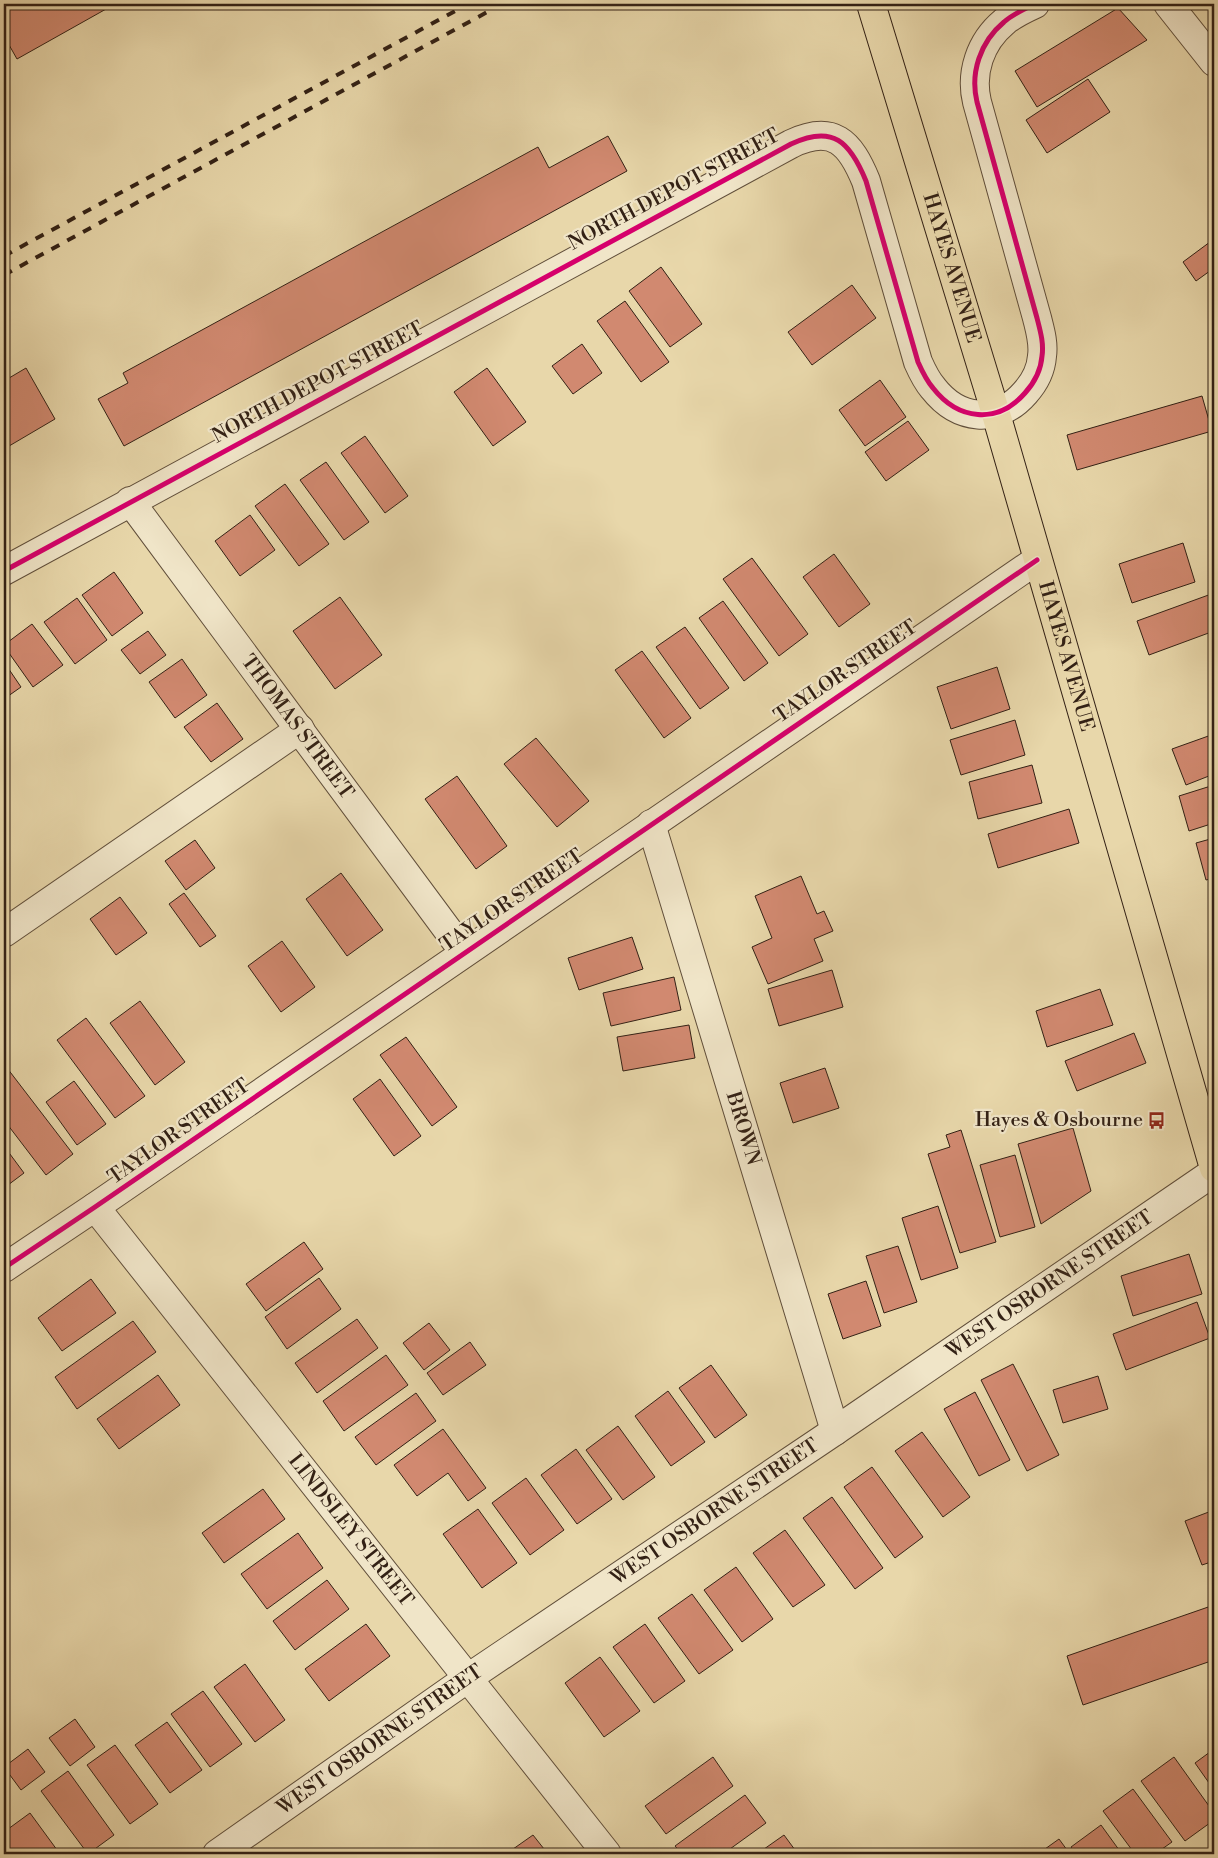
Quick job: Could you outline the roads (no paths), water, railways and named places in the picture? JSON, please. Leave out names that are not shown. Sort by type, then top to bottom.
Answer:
[{"type":"main road","name":"HAYES AVENUE","points":[[871,4],[996,414],[1214,1170]]},
{"type":"street","points":[[996,414],[1013,404],[1028,389],[1039,371],[1043,349],[1037,318],[978,102],[974,78],[981,53],[995,31],[1010,18],[1034,4]]},
{"type":"street","points":[[1168,4],[1214,62]]},
{"type":"street","name":"NORTH DEPOT STREET","points":[[4,571],[130,501],[803,138],[829,137],[849,148],[861,168],[918,362],[928,383],[943,398],[960,410],[978,415],[996,414]]},
{"type":"street","name":"THOMAS STREET","points":[[130,501],[464,952]]},
{"type":"street","name":"TAYLOR STREET","points":[[4,1268],[1037,560]]},
{"type":"street","points":[[4,933],[300,729]]},
{"type":"street","name":"BROWN","points":[[651,824],[835,1431]]},
{"type":"street","name":"WEST OSBORNE STREET","points":[[217,1854],[468,1678],[835,1431],[1214,1170]]},
{"type":"street","name":"LINDSLEY STREET","points":[[95,1207],[607,1854]]},
{"type":"railway","points":[[4,256],[468,4]]},
{"type":"railway","points":[[4,275],[502,4]]},
{"type":"place","name":"Hayes & Osbourne","points":[[1157,1120]]}]
